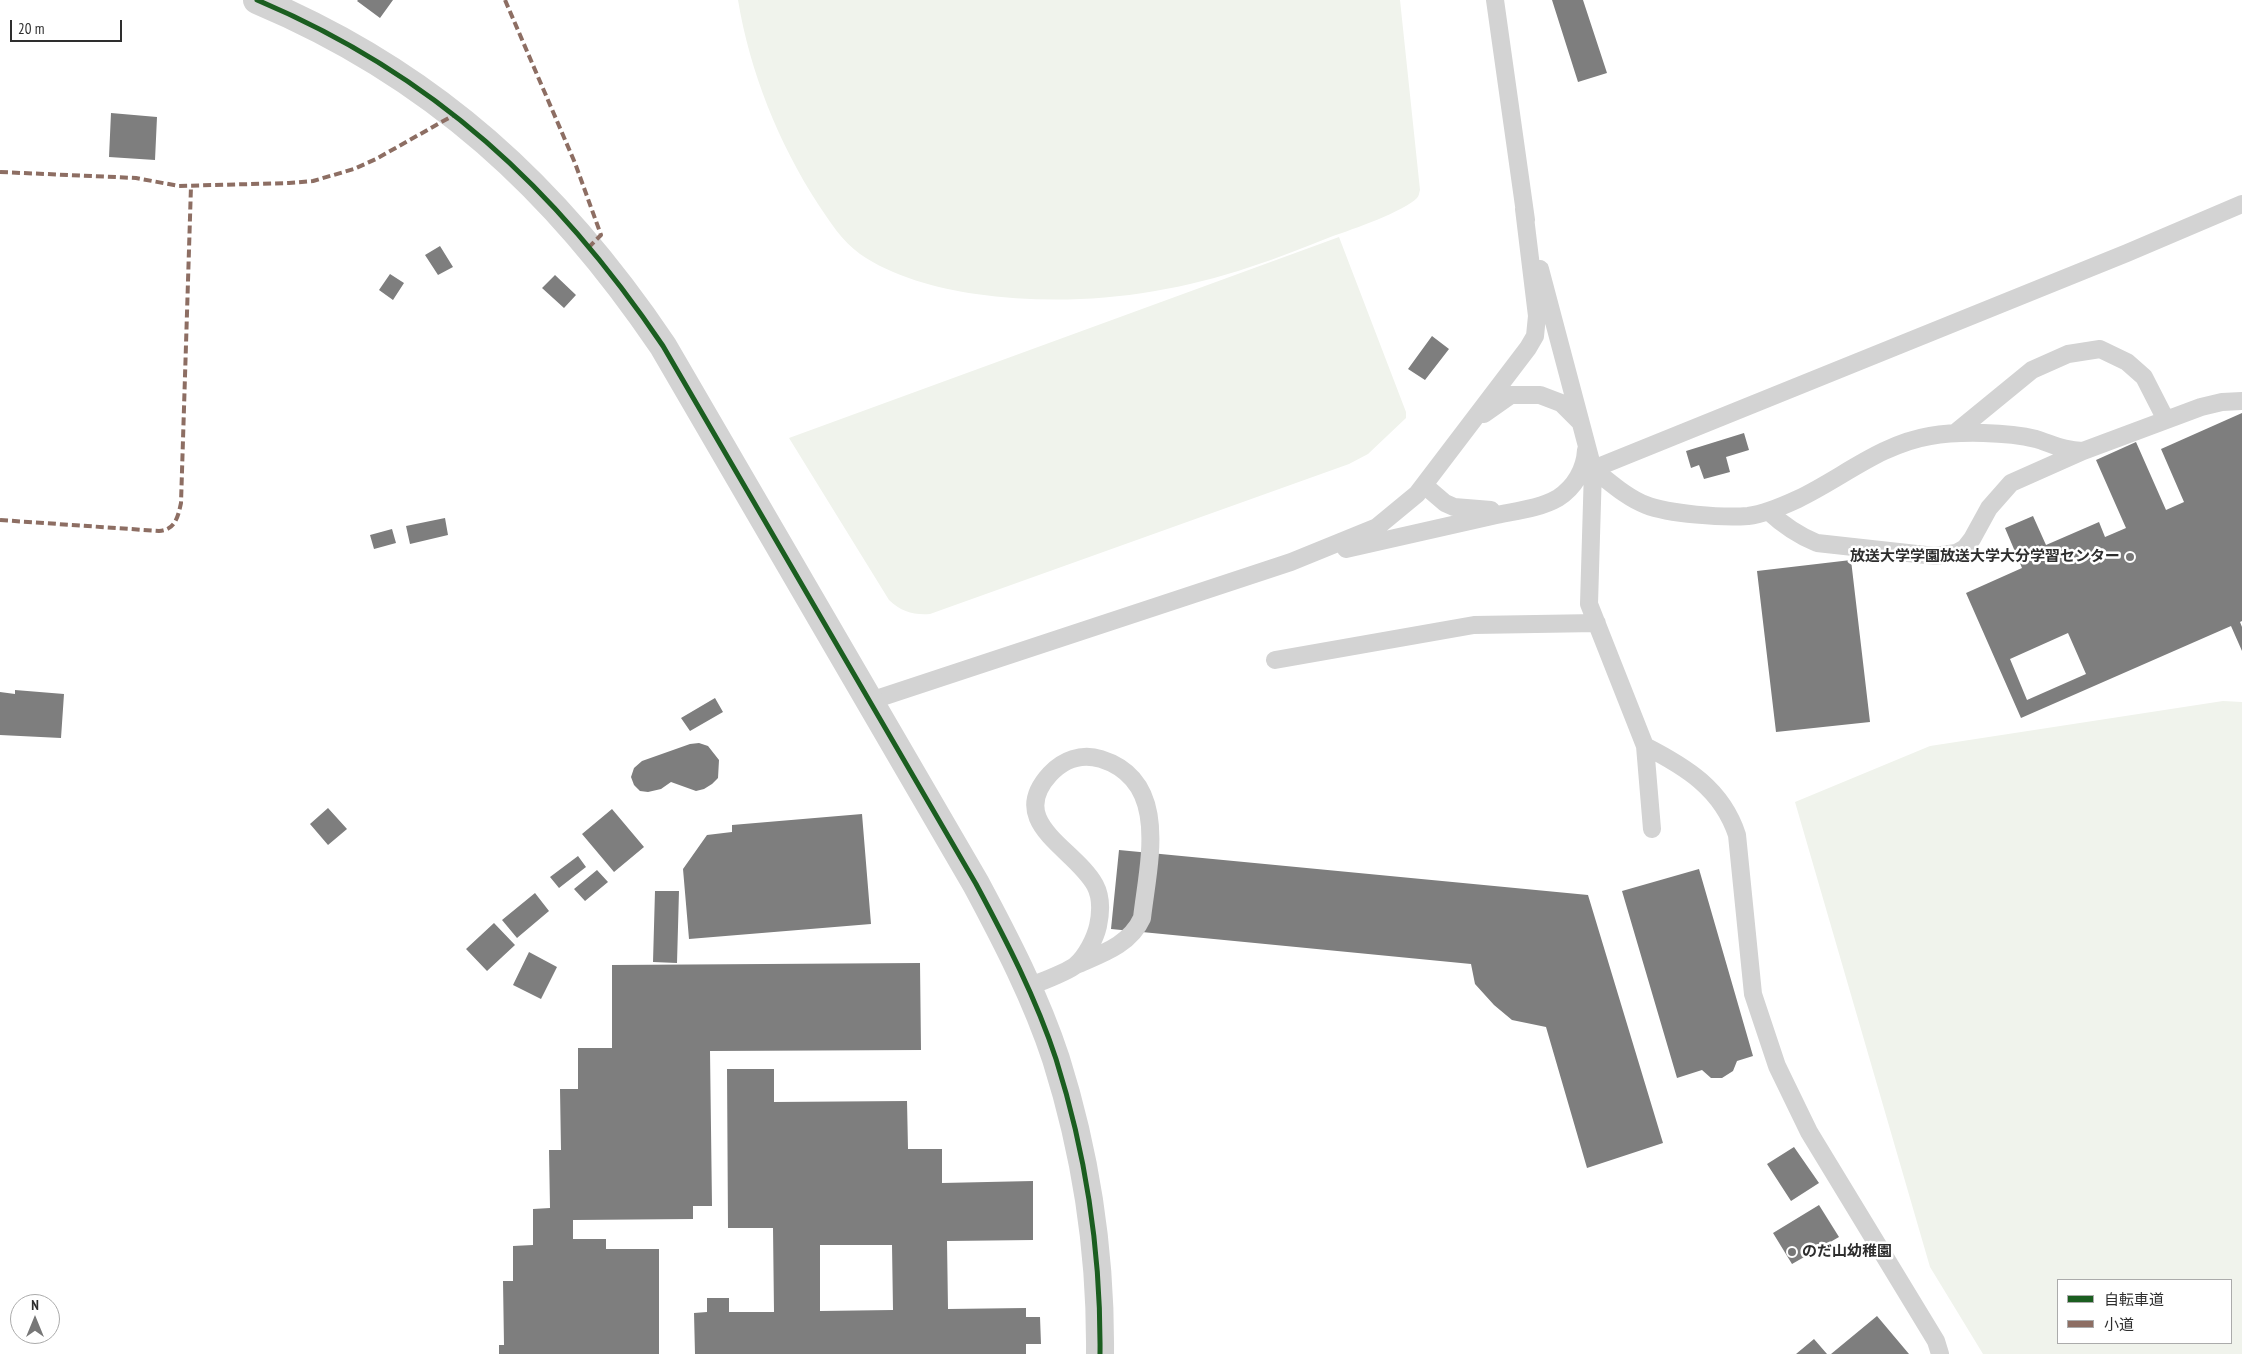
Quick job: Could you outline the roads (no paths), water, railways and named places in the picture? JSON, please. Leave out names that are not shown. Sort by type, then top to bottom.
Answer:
[{"type":"street","points":[[257,0],[304,20],[389,69],[433,98],[494,147],[550,201],[576,230],[621,286],[663,346],[976,884],[1028,987],[1056,1058],[1082,1160],[1098,1266],[1100,1354]]},
{"type":"lane","points":[[870,701],[1291,562],[1376,527],[1404,507],[1424,485],[1528,348],[1534,336],[1537,316],[1495,0]]},
{"type":"lane","points":[[1593,470],[2127,254],[2242,204]]},
{"type":"lane","points":[[1524,209],[1593,470],[1589,604],[1646,746],[1652,829]]},
{"type":"lane","points":[[1955,433],[2032,370],[2068,354],[2100,349],[2127,362],[2144,377],[2166,420]]},
{"type":"lane","points":[[1291,562],[1543,504],[1560,497],[1568,490],[1578,478],[1584,464],[1586,444],[1584,432],[1575,415],[1556,401],[1540,395],[1511,395],[1483,414],[1457,441]]},
{"type":"lane","points":[[1768,510],[1784,526],[1801,537],[1817,543],[1935,556],[1956,553],[1965,548],[1989,508],[2011,483],[2083,451],[2201,407],[2222,402],[2242,401]]},
{"type":"lane","points":[[1593,470],[1629,496],[1647,506],[1722,516],[1749,516],[1798,499],[1869,458],[1929,436],[1955,433],[1993,434],[2035,439],[2069,451],[2083,451]]},
{"type":"lane","points":[[1424,485],[1445,503],[1454,507],[1509,512]]},
{"type":"lane","points":[[1275,660],[1474,625],[1597,623]]},
{"type":"lane","points":[[1646,746],[1693,773],[1712,792],[1733,824],[1736,835],[1753,994],[1777,1066],[1809,1132],[1936,1341],[1940,1354]]},
{"type":"lane","points":[[1028,987],[1076,965],[1118,945],[1137,928],[1142,918],[1151,842],[1151,820],[1147,804],[1139,786],[1125,771],[1111,762],[1092,756],[1074,758],[1058,765],[1038,789],[1035,803],[1036,814],[1042,827],[1086,872],[1099,896],[1100,919],[1096,936],[1076,965]]},
{"type":"place","name":"放送大学学園放送大学大分学習センター","points":[[2130,557]]},
{"type":"place","name":"のだ山幼稚園","points":[[1792,1252]]}]
